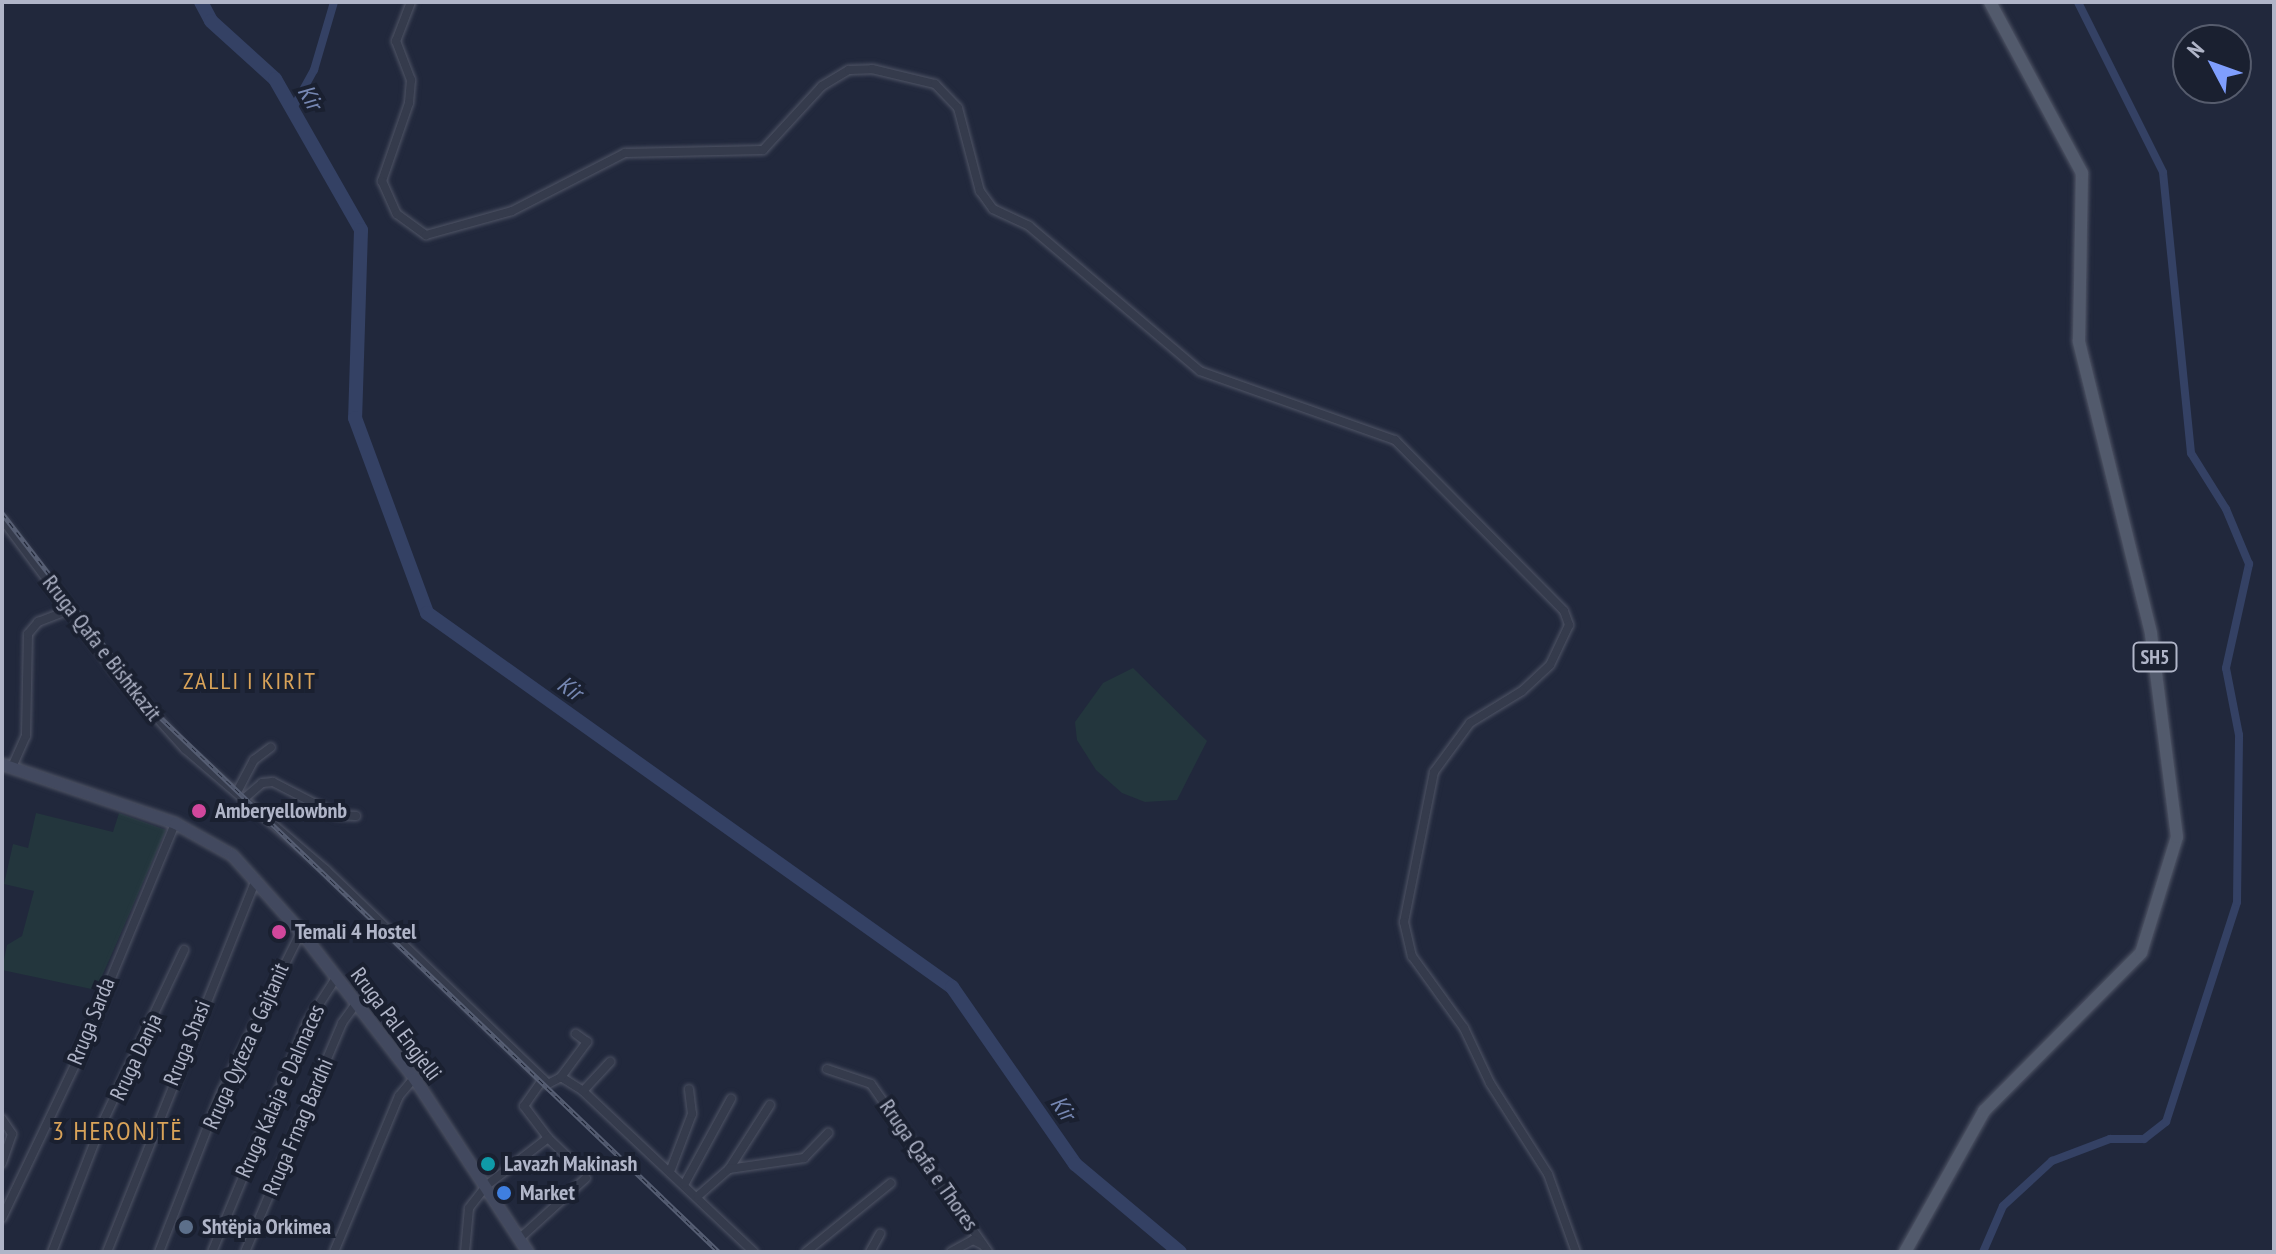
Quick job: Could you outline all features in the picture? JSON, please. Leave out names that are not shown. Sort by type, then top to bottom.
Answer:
[{"type":"main road","name":"SH5","points":[[1905,1252],[1984,1111],[2141,953],[2177,847],[2151,633],[2079,341],[2082,173],[1990,2]]},
{"type":"main road","name":"Rruga Pal Engjelli","points":[[7,765],[175,823],[213,842],[256,880],[301,932],[414,1078],[487,1185],[528,1252]]},
{"type":"street","points":[[411,2],[396,41],[411,80],[409,103],[382,181],[397,214],[426,235],[502,215],[625,153],[763,150],[822,86],[849,70],[872,69],[935,84],[958,108],[980,191],[993,209],[1029,226],[1200,371],[1395,440],[1564,611],[1569,625],[1550,665],[1522,691],[1470,723],[1434,772],[1404,922],[1412,956],[1464,1028],[1490,1083],[1548,1174],[1576,1252]]},
{"type":"street","name":"Rruga Qafa e Bishtkazit","points":[[2,519],[67,611],[185,749],[226,788],[242,794],[543,1079]]},
{"type":"street","name":"Rruga Pal Engjelli","points":[[7,765],[26,736],[28,634],[38,622],[67,611]]},
{"type":"street","points":[[242,794],[254,760],[271,747]]},
{"type":"street","points":[[242,794],[262,783],[273,782],[337,815],[356,816]]},
{"type":"street","name":"Rruga Sarda","points":[[2,1218],[75,1065],[175,823]]},
{"type":"street","name":"Rruga Shasi","points":[[107,1252],[256,880]]},
{"type":"street","name":"Rruga Qyteza e Gajtanit","points":[[159,1252],[221,1093],[301,932]]},
{"type":"street","name":"Rruga Danja","points":[[52,1252],[100,1128],[184,950]]},
{"type":"street","name":"Rruga Kalaja e Dalmaces","points":[[212,1252],[307,1023],[336,978]]},
{"type":"street","name":"Rruga Frnag Bardhi","points":[[245,1252],[342,1023],[356,1004]]},
{"type":"street","points":[[571,1160],[548,1138],[524,1106],[543,1079],[548,1084],[561,1077],[587,1042],[576,1034]]},
{"type":"street","points":[[583,1091],[610,1062]]},
{"type":"street","name":"Rruga Qafa e Thores","points":[[827,1069],[871,1084],[986,1249]]},
{"type":"street","points":[[561,1077],[583,1091],[671,1169],[754,1252]]},
{"type":"street","points":[[334,1252],[399,1096],[414,1078]]},
{"type":"street","points":[[671,1169],[692,1114],[689,1089]]},
{"type":"street","points":[[685,1183],[731,1099]]},
{"type":"street","points":[[698,1196],[729,1169],[770,1105]]},
{"type":"street","points":[[2,1119],[12,1134],[2,1163]]},
{"type":"street","points":[[729,1169],[804,1158],[828,1133]]},
{"type":"street","points":[[465,1252],[469,1208],[487,1185],[548,1138]]},
{"type":"street","points":[[520,1238],[586,1178]]},
{"type":"street","points":[[806,1252],[891,1183]]},
{"type":"street","points":[[870,1252],[880,1234]]},
{"type":"street","name":"Rruga Qafa e Thores","points":[[951,1252],[973,1240],[986,1249]]},
{"type":"shaded area","points":[[1133,668],[1207,741],[1177,800],[1145,802],[1122,793],[1096,770],[1077,740],[1075,722],[1103,683]]},
{"type":"shaded area","points":[[36,813],[113,832],[119,813],[166,830],[96,990],[2,970],[7,945],[22,936],[34,891],[4,884],[13,844],[28,848]]},
{"type":"waterway","name":"Kir","points":[[201,2],[211,21],[275,79],[361,230],[355,418],[427,613],[952,987],[1075,1164],[1180,1252]]},
{"type":"waterway","points":[[292,110],[314,70],[334,2]]},
{"type":"waterway","points":[[1983,1252],[2003,1206],[2052,1161],[2110,1139],[2144,1139],[2166,1122],[2237,902],[2239,735],[2226,668],[2249,564],[2226,509],[2191,453],[2163,172],[2078,2]]},
{"type":"railway","points":[[2,513],[157,714],[719,1252]]},
{"type":"place","name":"Amberyellowbnb","points":[[199,811]]},
{"type":"place","name":"Temali 4 Hostel","points":[[279,932]]},
{"type":"place","name":"Lavazh Makinash","points":[[488,1164]]},
{"type":"place","name":"Market","points":[[504,1193]]},
{"type":"place","name":"Shtëpia Orkimea","points":[[186,1227]]},
{"type":"district","name":"ZALLI I KIRIT","points":[[250,681]]},
{"type":"district","name":"3 HERONJTË","points":[[118,1131]]}]
